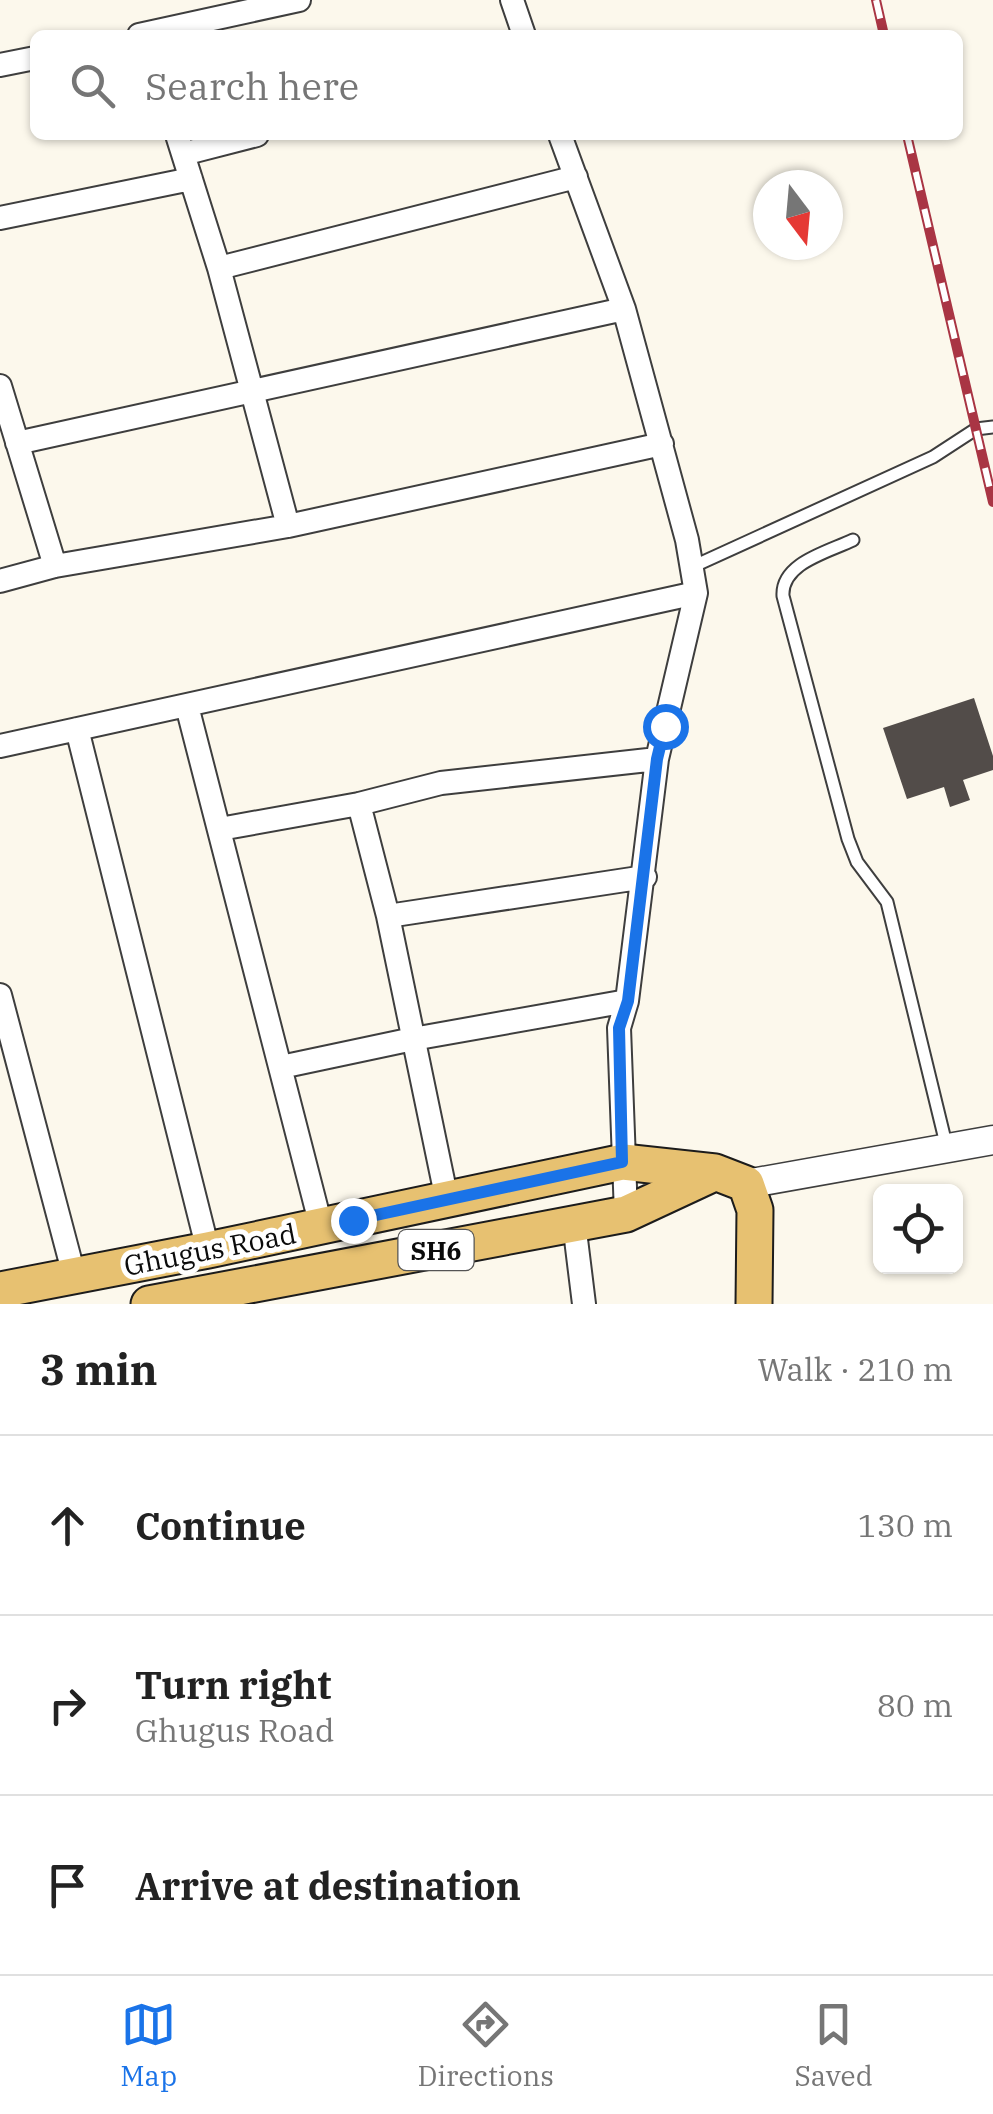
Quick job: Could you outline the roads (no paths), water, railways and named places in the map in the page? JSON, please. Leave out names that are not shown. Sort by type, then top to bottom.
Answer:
[{"type":"main road","name":"Ghugus Road","points":[[0,1290],[622,1162],[739,1189]]},
{"type":"main road","name":"Ghugus Road","points":[[149,1304],[273,1293],[739,1189]]},
{"type":"main road","points":[[739,1189],[755,1265],[754,1304]]},
{"type":"street","points":[[162,30],[299,0]]},
{"type":"street","points":[[512,0],[522,30]]},
{"type":"street","points":[[0,65],[30,59]]},
{"type":"street","points":[[214,140],[180,144],[219,268],[288,526]]},
{"type":"street","points":[[562,140],[624,309],[662,444],[696,593],[657,759],[628,1001],[619,1028],[626,1214]]},
{"type":"street","points":[[219,268],[576,177]]},
{"type":"street","points":[[0,218],[191,180]]},
{"type":"street","points":[[17,442],[624,309]]},
{"type":"street","points":[[0,386],[55,566]]},
{"type":"street","points":[[0,581],[55,566],[288,526],[662,444]]},
{"type":"street","points":[[0,746],[696,593]]},
{"type":"street","points":[[187,706],[322,1226]]},
{"type":"street","points":[[77,729],[208,1250]]},
{"type":"street","points":[[220,829],[359,804],[441,783],[657,759]]},
{"type":"street","points":[[359,804],[388,916],[447,1200]]},
{"type":"street","points":[[388,916],[645,878]]},
{"type":"street","points":[[0,995],[74,1275]]},
{"type":"street","points":[[280,1067],[628,1001]]},
{"type":"street","points":[[739,1189],[993,1140]]},
{"type":"street","points":[[574,1223],[584,1304]]},
{"type":"lane","points":[[692,567],[934,458],[976,429],[993,428]]},
{"type":"lane","points":[[853,540],[794,568],[782,585],[848,840],[857,862],[887,902],[947,1148]]},
{"type":"railway","points":[[876,0],[883,30]]},
{"type":"railway","points":[[908,140],[993,502]]}]
